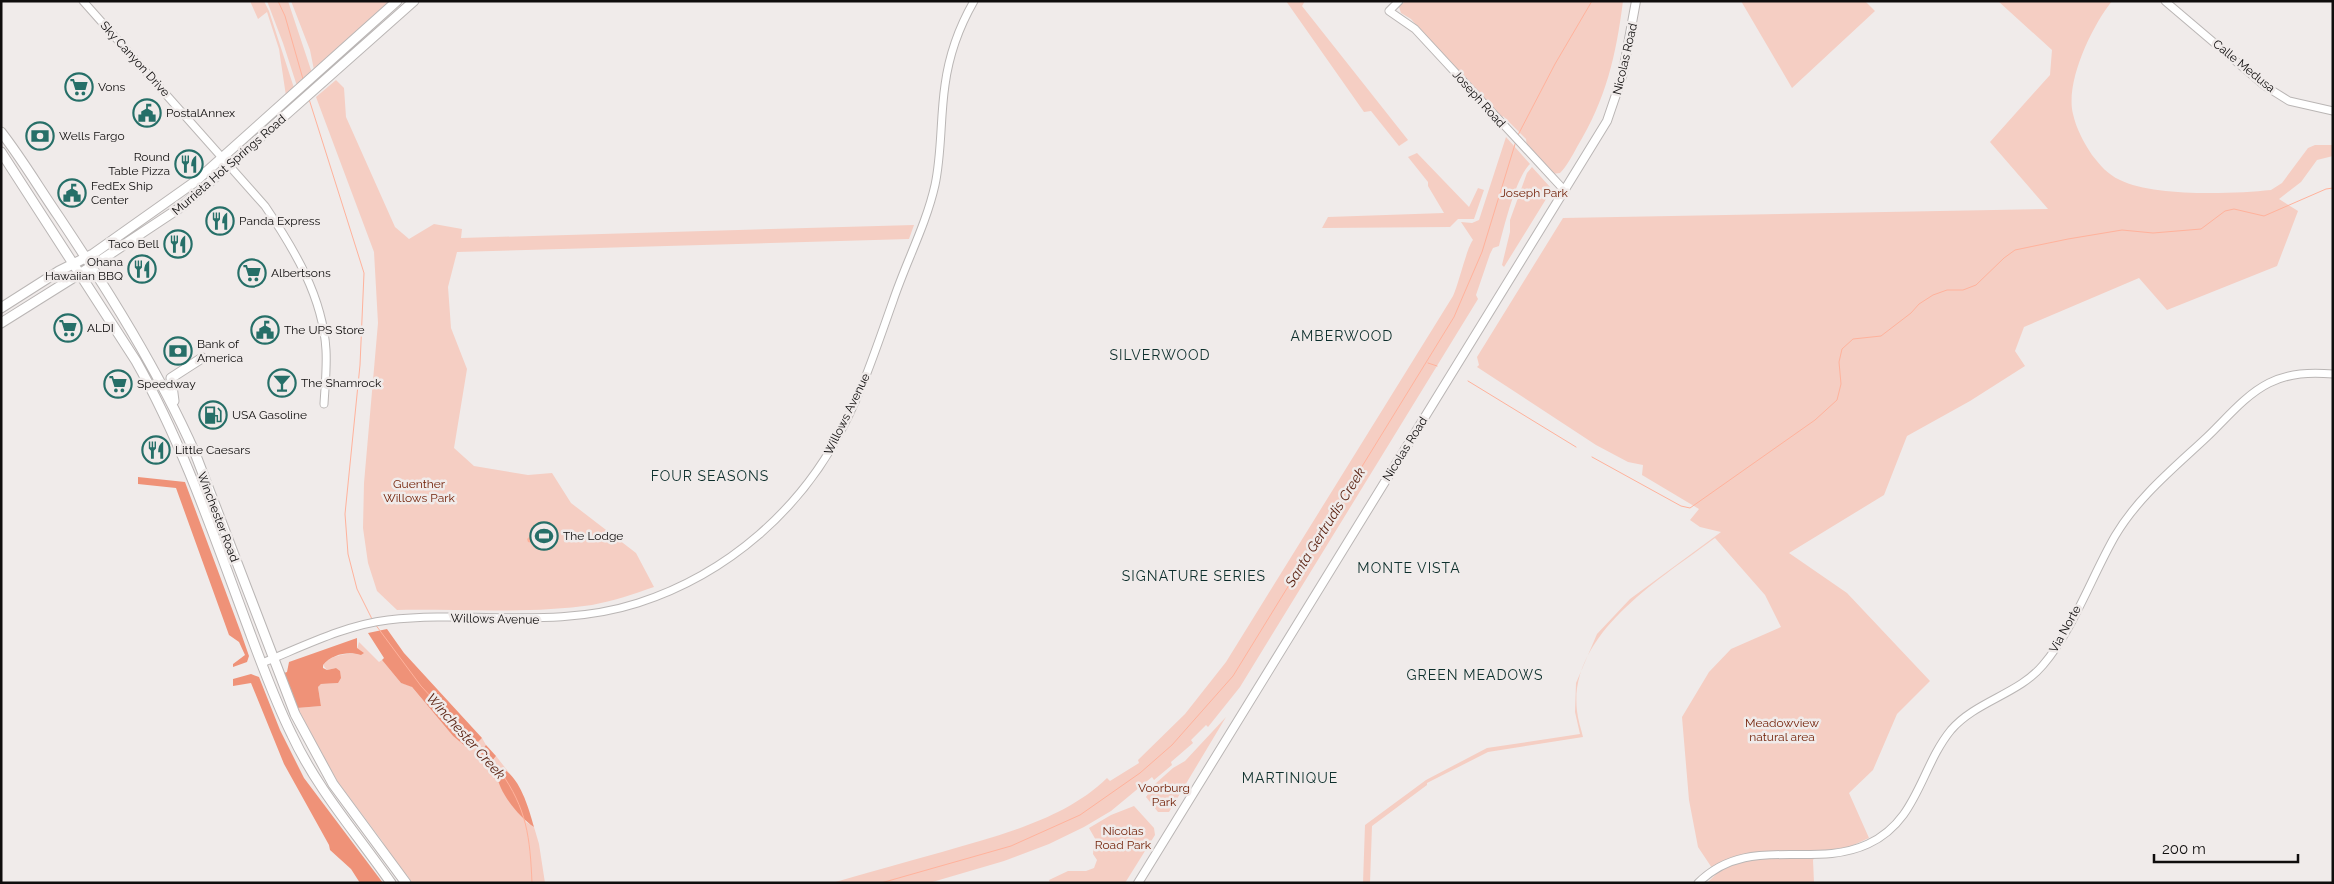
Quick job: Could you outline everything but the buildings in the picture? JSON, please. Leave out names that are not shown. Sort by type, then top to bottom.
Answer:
[{"type":"main road","name":"Murrieta Hot Springs Road","points":[[1,308],[72,264],[86,258],[177,196],[296,93],[396,1]]},
{"type":"main road","name":"Murrieta Hot Springs Road","points":[[1,322],[176,211],[230,166],[414,1]]},
{"type":"main road","name":"Nicolas Road","points":[[1138,883],[1607,121],[1616,99],[1628,55],[1636,1]]},
{"type":"main road","name":"Winchester Road","points":[[1,132],[92,266],[146,355],[176,411],[195,453],[272,659],[295,714],[325,772],[404,881]]},
{"type":"main road","name":"Winchester Road","points":[[1,152],[136,361],[167,420],[188,467],[284,720],[315,777],[391,883]]},
{"type":"main road","points":[[176,411],[171,378],[202,358]]},
{"type":"street","name":"Sky Canyon Drive","points":[[83,1],[223,158],[275,220],[302,268],[315,297],[326,348],[324,404]]},
{"type":"street","name":"Willows Avenue","points":[[262,664],[361,625],[386,620],[432,618],[545,619],[585,615],[636,604],[687,584],[715,568],[743,549],[785,511],[810,482],[837,439],[857,398],[876,351],[934,189],[941,149],[943,101],[948,66],[960,30],[974,1]]},
{"type":"street","name":"Joseph Road","points":[[1399,1],[1389,12],[1415,29],[1521,146],[1565,191]]},
{"type":"street","name":"Calle Medusa","points":[[2165,1],[2265,86],[2289,101],[2333,111]]},
{"type":"street","name":"Via Norte","points":[[1698,883],[1712,870],[1744,857],[1779,853],[1829,854],[1868,844],[1891,828],[1912,804],[1938,748],[1953,728],[1979,709],[2030,679],[2043,665],[2058,644],[2124,521],[2154,487],[2242,403],[2267,384],[2292,374],[2313,372],[2333,374]]},
{"type":"green space","points":[[250,1],[264,1],[269,11],[294,88],[286,96],[279,49],[267,12],[258,19]]},
{"type":"green space","points":[[267,1],[288,1],[312,73],[297,86],[283,43]]},
{"type":"green space","points":[[291,1],[389,1],[314,70],[310,50]]},
{"type":"green space","points":[[1286,1],[1305,1],[1302,6],[1408,140],[1399,146],[1371,111],[1364,112]]},
{"type":"green space","points":[[1405,1],[1623,1],[1613,59],[1602,94],[1587,129],[1560,173],[1552,174],[1527,147],[1526,139],[1503,116],[1501,120],[1411,19],[1401,13],[1399,7]]},
{"type":"green space","points":[[1741,1],[1865,1],[1875,11],[1792,88]]},
{"type":"green space","name":"Meadowview natural area","points":[[1998,1],[2112,1],[2096,25],[2082,55],[2073,86],[2072,101],[2076,125],[2092,155],[2104,169],[2120,180],[2135,185],[2173,192],[2236,193],[2271,190],[2282,183],[2308,148],[2315,145],[2333,145],[2333,156],[2317,160],[2301,182],[2279,199],[2298,211],[2277,266],[2167,310],[2139,278],[2024,327],[2015,351],[2025,366],[1970,401],[1907,436],[1884,495],[1789,553],[1847,593],[1930,681],[1897,714],[1873,770],[1849,793],[1869,838],[1849,847],[1820,851],[1813,860],[1814,883],[1707,883],[1716,874],[1698,847],[1689,800],[1682,717],[1709,672],[1731,649],[1781,627],[1765,595],[1715,538],[1670,571],[1623,610],[1603,633],[1587,656],[1597,634],[1630,599],[1721,532],[1700,527],[1690,520],[1699,509],[1642,475],[1643,465],[1628,462],[1596,445],[1477,367],[1479,365],[1477,357],[1563,218],[2048,209],[1990,142],[2050,75],[2052,50]]},
{"type":"green space","name":"Guenther Willows Park","points":[[336,80],[344,88],[346,117],[395,227],[409,239],[434,224],[462,229],[461,238],[914,225],[909,239],[457,252],[448,287],[451,328],[467,369],[454,448],[474,466],[528,475],[552,473],[571,503],[636,553],[654,587],[592,605],[520,610],[397,610],[377,591],[368,563],[363,528],[364,483],[378,323],[374,252],[316,97]]},
{"type":"green space","points":[[1506,137],[1530,164],[1515,191],[1499,246],[1493,248],[1490,254],[1476,295],[1478,299],[1240,687],[1208,727],[1206,725],[1191,740],[1193,743],[1171,762],[1172,765],[1154,780],[1152,777],[1111,811],[1049,844],[1004,861],[929,883],[832,883],[986,839],[1051,815],[1090,793],[1107,778],[1110,781],[1139,763],[1138,760],[1185,714],[1226,662],[1453,296],[1473,240],[1461,222],[1472,223],[1479,220]]},
{"type":"green space","points":[[1417,153],[1469,207],[1478,188],[1484,190],[1474,219],[1458,219],[1450,227],[1322,228],[1328,217],[1444,213],[1428,186],[1428,182],[1408,157]]},
{"type":"green space","name":"Joseph Park","points":[[1532,167],[1550,187],[1551,191],[1504,267],[1502,265],[1510,232],[1510,220],[1527,173]]},
{"type":"green space","points":[[359,642],[379,662],[382,660],[401,683],[411,686],[453,736],[465,746],[475,745],[482,738],[486,745],[482,749],[493,761],[496,756],[510,774],[505,770],[526,822],[534,827],[539,844],[545,883],[412,883],[407,875],[403,878],[382,841],[323,759],[297,708],[321,706],[318,687],[321,684],[338,683],[336,668],[327,670],[323,665],[334,657],[356,653]]},
{"type":"green space","points":[[1586,659],[1578,683],[1577,711],[1583,737],[1488,752],[1427,783],[1427,785],[1372,826],[1370,883],[1363,883],[1365,825],[1426,780],[1487,748],[1580,734],[1575,712],[1576,683]]},
{"type":"green space","name":"Voorburg Park","points":[[1226,717],[1169,812],[1158,812],[1146,797],[1155,784],[1173,768],[1185,761]]},
{"type":"green space","name":"Nicolas Road Park","points":[[1134,806],[1154,828],[1155,835],[1125,883],[1050,883],[1049,880],[1068,871],[1086,871],[1094,868],[1097,860],[1093,854],[1094,844],[1097,842],[1089,828],[1111,815]]},
{"type":"shaded area","points":[[138,477],[185,482],[249,656],[247,662],[233,667],[233,664],[245,655],[239,642],[229,635],[176,488],[138,484]]},
{"type":"shaded area","points":[[533,525],[541,526],[544,534],[537,539],[536,544],[528,542],[527,539],[532,534]]},
{"type":"shaded area","points":[[387,629],[404,653],[482,738],[475,745],[465,746],[453,736],[412,687],[401,683],[382,660],[384,658],[368,633]]},
{"type":"shaded area","points":[[357,638],[357,648],[364,653],[361,655],[341,654],[331,658],[323,665],[323,668],[327,670],[336,668],[340,671],[341,678],[338,683],[321,684],[318,687],[321,706],[297,708],[284,673],[287,672],[289,662]]},
{"type":"shaded area","points":[[251,674],[259,677],[280,730],[304,778],[383,883],[360,883],[351,869],[330,850],[284,764],[251,683],[233,686],[233,679]]},
{"type":"shaded area","points":[[486,745],[496,756],[490,764],[485,764],[482,756],[482,750]]},
{"type":"shaded area","points":[[505,770],[520,788],[534,827],[516,811],[505,796],[497,773]]},
{"type":"waterway","points":[[278,1],[285,16],[303,79]]},
{"type":"waterway","name":"Santa Gertrudis Creek","points":[[1518,135],[1555,64],[1592,1]]},
{"type":"waterway","points":[[309,99],[364,273],[360,365],[345,514],[348,554],[357,589],[372,619]]},
{"type":"waterway","name":"Santa Gertrudis Creek","points":[[881,883],[1011,846],[1080,815],[1140,773],[1172,745],[1233,676],[1454,317],[1482,252],[1516,141]]},
{"type":"waterway","points":[[1592,457],[1681,506],[1690,508],[1815,420],[1837,400],[1841,384],[1839,362],[1842,349],[1853,339],[1881,336],[1911,313],[1919,304],[1933,295],[1947,290],[1963,290],[1976,285],[2015,250],[2122,230],[2153,233],[2201,229],[2225,211],[2234,209],[2264,216],[2326,189],[2333,188]]},
{"type":"waterway","points":[[1428,363],[1437,366]]},
{"type":"waterway","points":[[1468,381],[1576,447]]},
{"type":"waterway","name":"Winchester Creek","points":[[375,624],[421,686],[500,771],[509,785],[516,798],[525,824],[530,851],[532,883]]},
{"type":"place","name":"Vons","points":[[79,87]]},
{"type":"place","name":"PostalAnnex","points":[[147,113]]},
{"type":"place","name":"Wells Fargo","points":[[40,136]]},
{"type":"place","name":"Round Table Pizza","points":[[189,164]]},
{"type":"place","name":"FedEx Ship Center","points":[[72,193]]},
{"type":"place","name":"Panda Express","points":[[220,221]]},
{"type":"place","name":"Taco Bell","points":[[178,244]]},
{"type":"place","name":"Ohana Hawaiian BBQ","points":[[142,269]]},
{"type":"place","name":"Albertsons","points":[[252,273]]},
{"type":"place","name":"ALDI","points":[[68,328]]},
{"type":"place","name":"The UPS Store","points":[[265,330]]},
{"type":"place","name":"Bank of America","points":[[178,351]]},
{"type":"place","name":"The Shamrock","points":[[282,383]]},
{"type":"place","name":"Speedway","points":[[118,384]]},
{"type":"place","name":"USA Gasoline","points":[[213,415]]},
{"type":"place","name":"Little Caesars","points":[[156,450]]},
{"type":"place","name":"The Lodge","points":[[544,536]]},
{"type":"district","name":"AMBERWOOD","points":[[1342,336]]},
{"type":"district","name":"SILVERWOOD","points":[[1160,355]]},
{"type":"district","name":"FOUR SEASONS","points":[[710,476]]},
{"type":"district","name":"MONTE VISTA","points":[[1409,568]]},
{"type":"district","name":"SIGNATURE SERIES","points":[[1194,576]]},
{"type":"district","name":"GREEN MEADOWS","points":[[1475,675]]},
{"type":"district","name":"MARTINIQUE","points":[[1290,778]]}]
